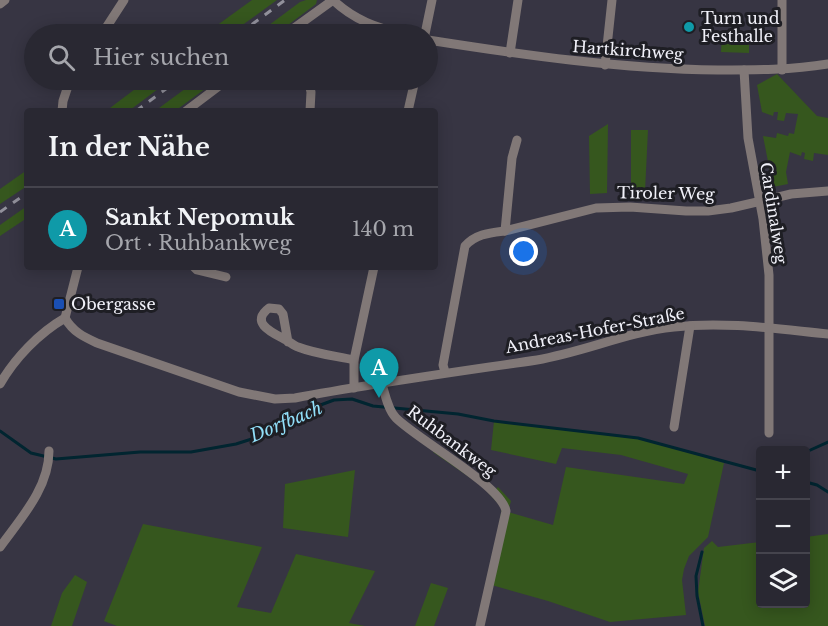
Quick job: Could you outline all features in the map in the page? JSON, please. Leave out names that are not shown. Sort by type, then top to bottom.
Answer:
[{"type":"street","points":[[0,4],[5,0]]},
{"type":"street","points":[[108,24],[124,0]]},
{"type":"street","points":[[302,24],[333,0],[354,18],[370,24]]},
{"type":"street","points":[[427,24],[432,0]]},
{"type":"street","points":[[510,53],[518,0]]},
{"type":"street","points":[[605,65],[612,0]]},
{"type":"street","points":[[782,70],[783,0]]},
{"type":"street","name":"Hartkirchweg","points":[[438,42],[510,53],[648,69],[782,70],[828,64]]},
{"type":"street","name":"Cardinalweg","points":[[744,70],[748,138],[769,275],[769,433]]},
{"type":"street","points":[[62,108],[67,90]]},
{"type":"street","points":[[190,108],[214,90]]},
{"type":"street","points":[[310,90],[310,108]]},
{"type":"street","points":[[409,108],[413,90]]},
{"type":"street","points":[[505,231],[512,158],[517,140]]},
{"type":"street","name":"Tiroler Weg","points":[[445,372],[443,365],[465,246],[472,239],[488,233],[505,231],[596,208],[630,207],[708,211],[791,194],[828,191]]},
{"type":"street","points":[[0,384],[14,364],[46,330],[65,318],[77,270]]},
{"type":"street","points":[[197,270],[226,277]]},
{"type":"street","points":[[354,388],[354,360],[373,270]]},
{"type":"street","name":"Andreas-Hofer-Straße","points":[[65,318],[79,334],[97,343],[257,397],[295,398],[445,372],[540,359],[638,333],[690,326],[715,324],[828,334]]},
{"type":"street","points":[[674,427],[690,326]]},
{"type":"street","points":[[288,342],[297,347],[354,360]]},
{"type":"street","name":"Ruhbankweg","points":[[382,384],[393,414],[492,490],[505,506],[506,511],[480,626]]},
{"type":"street","points":[[0,547],[44,482],[49,456]]},
{"type":"green space","points":[[252,0],[277,0],[244,24],[219,24]]},
{"type":"green space","points":[[317,0],[316,4],[289,24],[270,24],[300,2]]},
{"type":"green space","points":[[722,36],[749,37],[749,53],[721,52]]},
{"type":"green space","points":[[777,74],[817,116],[828,118],[828,155],[814,153],[813,161],[804,159],[805,153],[802,152],[801,156],[790,152],[786,172],[788,184],[773,187],[763,136],[776,138],[777,133],[788,136],[789,133],[794,134],[798,114],[786,113],[784,121],[777,120],[778,112],[774,112],[773,116],[762,112],[757,85]]},
{"type":"green space","points":[[134,90],[157,90],[133,108],[110,108]]},
{"type":"green space","points":[[183,90],[203,90],[179,108],[159,108]]},
{"type":"green space","points":[[608,124],[607,193],[590,194],[589,136]]},
{"type":"green space","points":[[631,130],[648,130],[645,191],[631,191]]},
{"type":"green space","points":[[24,172],[24,188],[0,204],[0,189]]},
{"type":"green space","points":[[24,208],[24,220],[0,236],[0,225]]},
{"type":"green space","points":[[494,421],[638,438],[724,463],[708,537],[689,556],[684,569],[682,580],[686,615],[610,622],[488,584],[502,508],[482,486],[433,452],[439,449],[495,490],[498,487],[511,501],[508,512],[553,525],[566,467],[684,484],[688,474],[621,455],[562,448],[556,464],[491,450]]},
{"type":"green space","points":[[355,470],[348,537],[283,528],[285,484]]},
{"type":"green space","points":[[143,524],[262,547],[237,607],[271,613],[296,554],[375,571],[349,623],[365,626],[117,626],[104,621]]},
{"type":"green space","points":[[828,534],[828,626],[705,626],[698,592],[704,548],[712,541],[718,547],[756,542],[756,608],[810,608],[810,536]]},
{"type":"green space","points":[[75,575],[87,582],[72,626],[51,626],[62,593]]},
{"type":"green space","points":[[431,583],[448,588],[434,626],[415,626]]},
{"type":"waterway","name":"Dorfbach","points":[[0,431],[31,453],[56,459],[140,452],[191,452],[236,444],[258,437],[283,427],[315,407],[334,400],[352,399],[373,406],[458,414],[494,421],[638,438],[756,470]]},
{"type":"waterway","name":"Dorfbach","points":[[810,450],[828,442]]},
{"type":"waterway","name":"Dorfbach","points":[[810,483],[828,492]]},
{"type":"waterway","points":[[702,552],[696,576],[703,626]]},
{"type":"railway","points":[[253,24],[285,0]]},
{"type":"railway","points":[[140,108],[164,90]]},
{"type":"railway","points":[[0,212],[24,195]]},
{"type":"place","name":"Turn und Festhalle","points":[[689,27]]},
{"type":"place","name":"Obergasse","points":[[59,304]]},
{"type":"place","name":"Sankt Nepomuk","points":[[379,398]]}]
